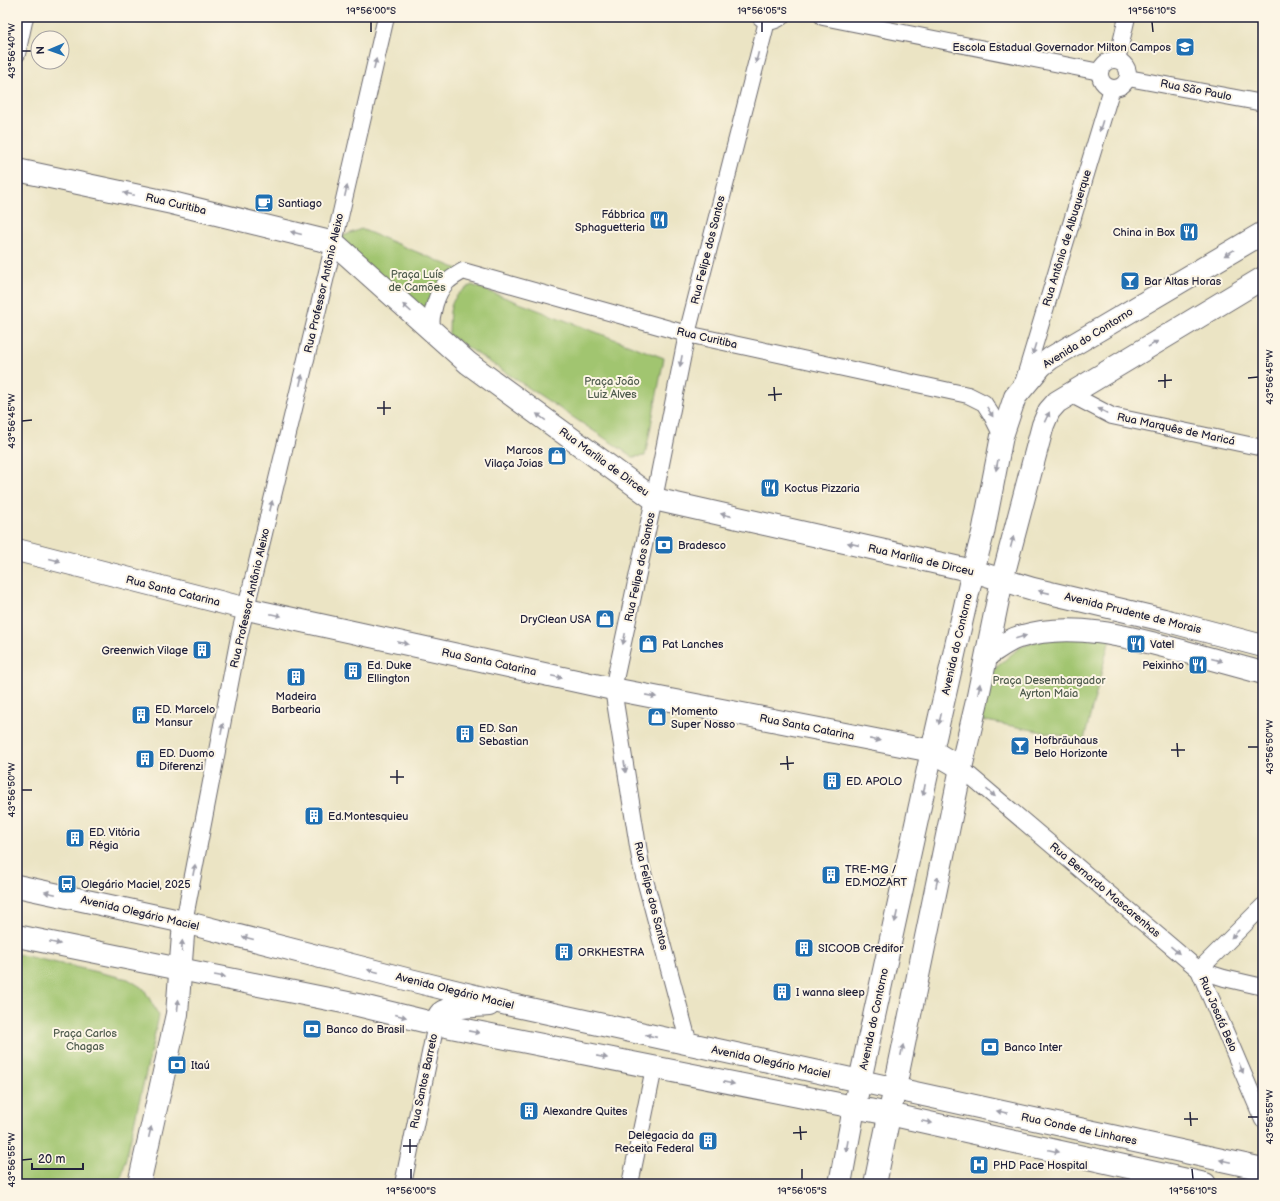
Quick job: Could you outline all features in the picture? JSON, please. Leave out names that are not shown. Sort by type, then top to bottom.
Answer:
[{"type":"main road","name":"Rua Curitiba","points":[[17,170],[172,203],[334,243]]},
{"type":"main road","name":"Avenida do Contorno","points":[[840,1184],[854,1108],[932,751],[983,533],[1002,436],[1015,397],[1041,366],[1051,358],[1263,233]]},
{"type":"main road","name":"Rua Marília de Dirceu","points":[[334,243],[468,363],[654,499],[973,572],[1002,580]]},
{"type":"main road","points":[[875,1184],[961,768],[987,655],[1002,580],[1043,425],[1049,411],[1057,402],[1263,278]]},
{"type":"main road","name":"Rua Santa Catarina","points":[[17,550],[246,609],[613,689],[932,751],[961,768]]},
{"type":"main road","name":"Avenida Prudente de Morais","points":[[1002,580],[1263,646]]},
{"type":"main road","points":[[987,655],[1018,637],[1053,630],[1086,631],[1113,634],[1158,644],[1263,673]]},
{"type":"main road","name":"Avenida Olegário Maciel","points":[[17,886],[184,922],[506,1004],[860,1082],[894,1088]]},
{"type":"main road","name":"Rua Professor Antônio Aleixo","points":[[139,1184],[177,1014],[184,922]]},
{"type":"main road","points":[[17,936],[237,979],[358,1005],[436,1024],[889,1114],[1205,1184]]},
{"type":"main road","points":[[436,1024],[440,1015],[448,1010],[506,1004]]},
{"type":"main road","name":"Rua Conde de Linhares","points":[[894,1088],[1263,1169]]},
{"type":"street","points":[[17,54],[25,17]]},
{"type":"street","name":"Rua Professor Antônio Aleixo","points":[[184,922],[239,637],[334,243],[386,17]]},
{"type":"street","points":[[823,17],[1100,72]]},
{"type":"street","points":[[1117,60],[1127,17]]},
{"type":"street","name":"Rua Felipe dos Santos","points":[[689,1044],[641,865],[613,689],[654,499],[686,334],[769,18]]},
{"type":"street","points":[[1112,60],[1117,60],[1121,61],[1128,68],[1128,78],[1124,85],[1112,88],[1101,80],[1100,72],[1104,64],[1112,60]]},
{"type":"street","name":"Rua São Paulo","points":[[1128,78],[1263,103]]},
{"type":"street","name":"Rua Antônio de Albuquerque","points":[[1022,389],[1112,88]]},
{"type":"street","name":"Rua Curitiba","points":[[431,329],[432,310],[436,300],[447,282],[463,271],[686,334],[968,396],[984,403],[1002,436]]},
{"type":"street","name":"Rua Marquês de Maricá","points":[[1070,394],[1112,416],[1263,448]]},
{"type":"street","name":"Rua Bernardo Mascarenhas","points":[[961,768],[1199,970],[1224,978],[1263,987]]},
{"type":"street","name":"Rua Josafá Belo","points":[[1263,906],[1199,970],[1263,1120]]},
{"type":"street","name":"Rua Santos Barreto","points":[[403,1184],[436,1024]]},
{"type":"street","points":[[630,1184],[654,1068]]},
{"type":"green space","name":"Praça Luís de Camões","points":[[361,229],[463,271],[436,300],[431,321],[335,239]]},
{"type":"green space","name":"Praça João Luiz Alves","points":[[472,285],[664,358],[645,456],[633,457],[449,335],[450,311],[454,300],[464,290]]},
{"type":"green space","name":"Praça Desembargador Ayrton Maia","points":[[1111,635],[1084,740],[981,720],[991,672],[1020,647],[1052,636]]},
{"type":"green space","name":"Praça Carlos Chagas","points":[[17,954],[128,979],[144,989],[159,1016],[120,1184],[17,1184]]},
{"type":"place","name":"Escola Estadual Governador Milton Campos","points":[[1185,47]]},
{"type":"place","name":"Santiago","points":[[264,203]]},
{"type":"place","name":"Fábbrica Sphaguetteria","points":[[659,220]]},
{"type":"place","name":"China in Box","points":[[1189,232]]},
{"type":"place","name":"Bar Altas Horas","points":[[1130,281]]},
{"type":"place","name":"Marcos Vilaça Joias","points":[[557,456]]},
{"type":"place","name":"Koctus Pizzaria","points":[[770,488]]},
{"type":"place","name":"Bradesco","points":[[664,545]]},
{"type":"place","name":"DryClean USA","points":[[605,619]]},
{"type":"place","name":"Pat Lanches","points":[[648,644]]},
{"type":"place","name":"Vatel","points":[[1136,644]]},
{"type":"place","name":"Greenwich Vilage","points":[[202,650]]},
{"type":"place","name":"Peixinho","points":[[1198,665]]},
{"type":"place","name":"Ed. Duke Ellington","points":[[353,671]]},
{"type":"place","name":"Madeira Barbearia","points":[[296,677]]},
{"type":"place","name":"ED. Marcelo Mansur","points":[[141,715]]},
{"type":"place","name":"Momento Super Nosso","points":[[657,717]]},
{"type":"place","name":"ED. San Sebastian","points":[[465,734]]},
{"type":"place","name":"Hofbräuhaus Belo Horizonte","points":[[1020,746]]},
{"type":"place","name":"ED. Duomo Diferenzi","points":[[145,759]]},
{"type":"place","name":"ED. APOLO","points":[[832,781]]},
{"type":"place","name":"Ed.Montesquieu","points":[[314,816]]},
{"type":"place","name":"ED. Vitória Régia","points":[[75,838]]},
{"type":"place","name":"TRE-MG / ED.MOZART","points":[[831,875]]},
{"type":"place","name":"Olegário Maciel, 2025","points":[[67,884]]},
{"type":"place","name":"SICOOB Credifor","points":[[804,948]]},
{"type":"place","name":"ORKHESTRA","points":[[564,952]]},
{"type":"place","name":"I wanna sleep","points":[[782,992]]},
{"type":"place","name":"Banco do Brasil","points":[[312,1029]]},
{"type":"place","name":"Banco Inter","points":[[990,1047]]},
{"type":"place","name":"Itaú","points":[[177,1065]]},
{"type":"place","name":"Alexandre Quites","points":[[529,1111]]},
{"type":"place","name":"Delegacia da Receita Federal","points":[[708,1141]]},
{"type":"place","name":"PHD Pace Hospital","points":[[979,1165]]}]
